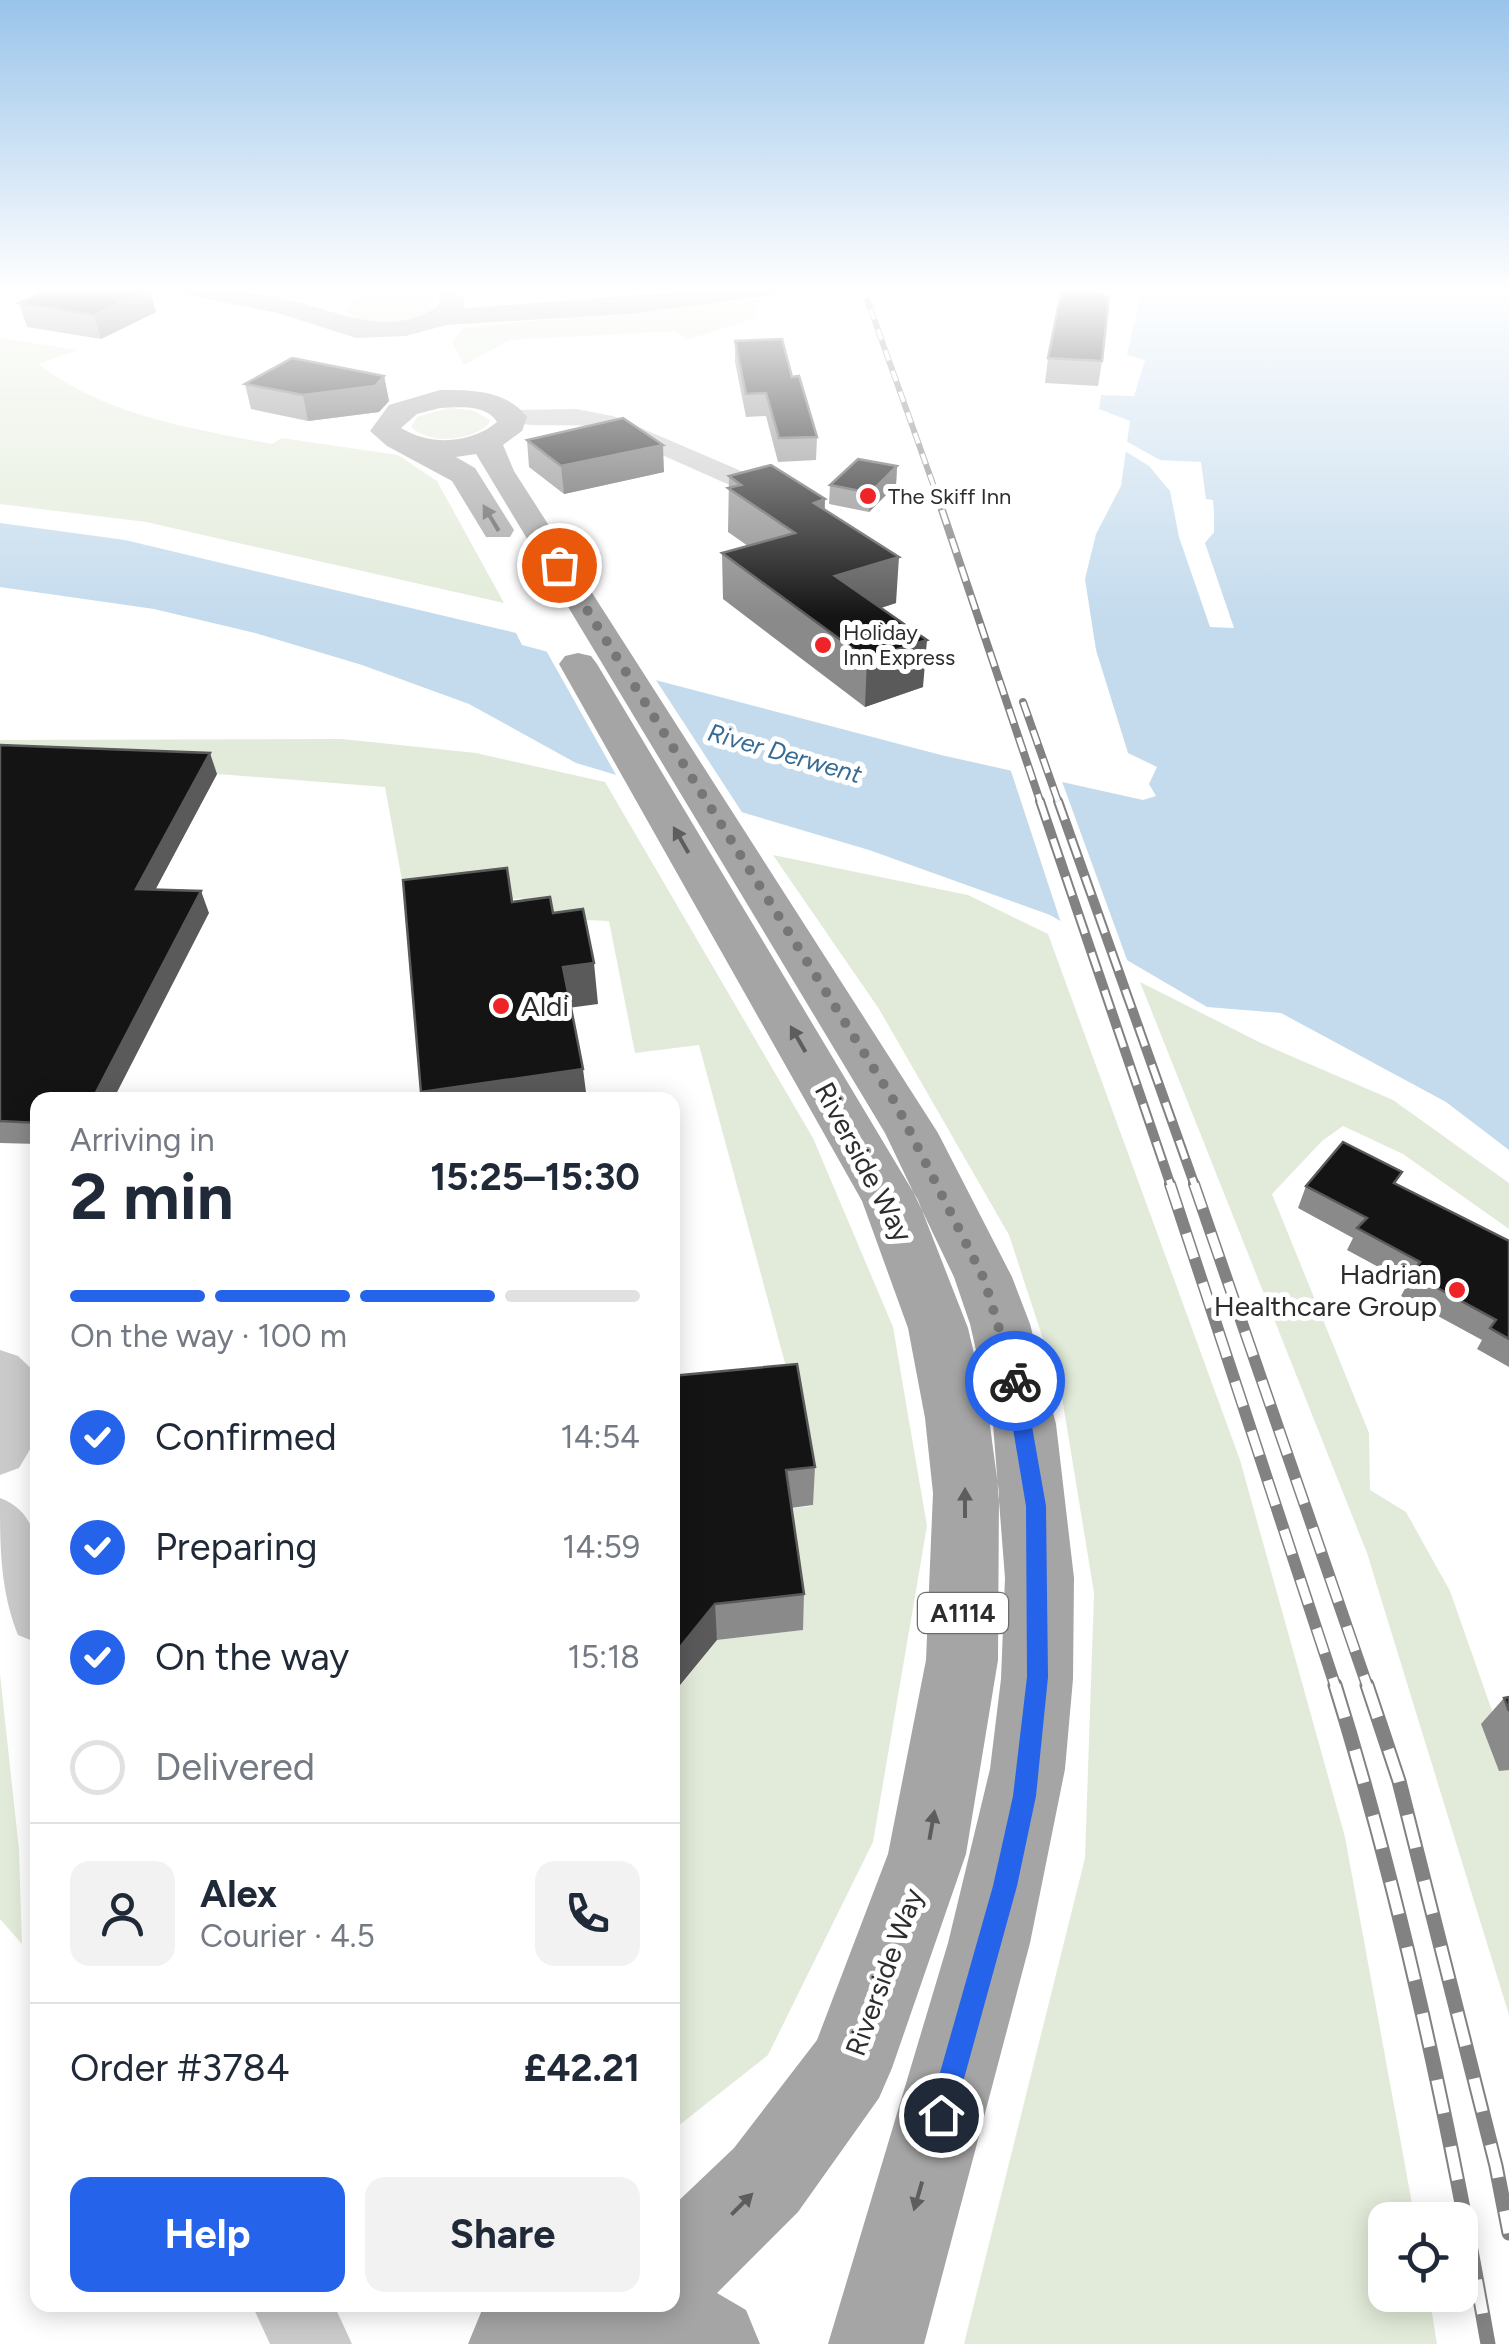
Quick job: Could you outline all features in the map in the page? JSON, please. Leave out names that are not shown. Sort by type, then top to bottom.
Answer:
[{"type":"main road","points":[[394,397],[398,410]]},
{"type":"main road","points":[[415,446],[438,448],[486,442],[507,430],[512,417],[500,406],[462,398],[440,399],[398,410],[388,418],[384,431],[464,475],[512,554]]},
{"type":"main road","name":"Riverside Way","points":[[486,442],[560,599],[753,920],[890,1200],[938,1328],[957,1418],[966,1493],[962,1660],[927,1854],[849,2068],[766,2180],[680,2257]]},
{"type":"main road","name":"Riverside Way","points":[[753,920],[896,1104],[984,1279],[1007,1348],[1036,1506],[1038,1677],[1024,1796],[1005,1886],[876,2344]]},
{"type":"street","points":[[512,417],[576,416],[605,421],[812,514]]},
{"type":"street","points":[[0,1371],[18,1385],[22,1398],[18,1442]]},
{"type":"street","points":[[0,1522],[12,1538],[30,1578]]},
{"type":"street","points":[[294,2312],[312,2344]]},
{"type":"green space","points":[[0,397],[95,397],[150,418],[272,444],[282,438],[398,455],[437,481],[504,603],[146,522],[0,504]]},
{"type":"green space","points":[[448,408],[472,410],[490,420],[471,435],[450,439],[428,437],[411,427],[417,417]]},
{"type":"green space","points":[[342,739],[476,753],[605,782],[813,1138],[893,1327],[927,1526],[873,1842],[768,2055],[680,2124],[680,1686],[717,1640],[802,1630],[785,1509],[812,1506],[786,1367],[699,1045],[635,1053],[609,921],[586,920],[531,931],[522,898],[408,913],[385,787],[217,774],[0,766],[0,740]]},
{"type":"green space","points":[[773,855],[968,895],[1048,934],[1240,1460],[1345,1837],[1412,2202],[1368,2202],[1368,2312],[1432,2312],[1437,2344],[964,2344],[1085,1858],[1094,1593],[1062,1397],[1009,1235],[879,1009]]},
{"type":"green space","points":[[1140,982],[1261,1043],[1393,1100],[1509,1183],[1509,1229],[1403,1154],[1343,1126],[1322,1141],[1272,1194],[1369,1433],[1370,1490],[1406,1512],[1450,1591],[1509,1759],[1509,2015],[1367,1553]]},
{"type":"green space","points":[[0,1674],[19,1850],[22,1944],[0,1919]]},
{"type":"water","name":"River Derwent","points":[[1101,397],[1509,397],[1509,1150],[1446,1102],[1281,1013],[1207,1007],[1050,915],[869,850],[576,763],[469,704],[362,665],[255,633],[154,609],[0,587],[0,523],[125,540],[516,633],[522,645],[941,755],[1143,800],[1156,796],[1149,784],[1157,767],[1128,753],[1096,650],[1085,579],[1096,534],[1121,486],[1130,421],[1099,409]]},
{"type":"pier","points":[[1122,439],[1160,460],[1201,462],[1206,499],[1213,500],[1214,511],[1214,532],[1205,543],[1234,628],[1210,627],[1179,537],[1170,491],[1149,466],[1120,448]]},
{"type":"pier","points":[[543,645],[652,674],[747,820],[620,782]]},
{"type":"pier","points":[[1009,765],[1060,776],[1130,968],[1063,929]]},
{"type":"building","points":[[767,397],[805,397],[817,437],[779,438]]},
{"type":"building","points":[[623,418],[663,445],[561,466],[527,440]]},
{"type":"building","points":[[858,459],[897,466],[870,493],[830,485]]},
{"type":"building","points":[[771,465],[825,499],[814,503],[899,557],[835,576],[927,640],[867,659],[722,553],[795,533],[728,488],[741,485],[729,476]]},
{"type":"building","points":[[0,745],[210,753],[136,889],[201,891],[96,1092],[30,1092],[30,1123],[0,1121]]},
{"type":"building","name":"Aldi","points":[[507,868],[512,902],[550,897],[553,913],[583,909],[594,963],[563,967],[583,1069],[421,1092],[403,880]]},
{"type":"building","points":[[1343,1142],[1402,1172],[1394,1183],[1509,1241],[1509,1339],[1490,1328],[1496,1320],[1412,1274],[1420,1262],[1357,1228],[1367,1218],[1306,1186]]},
{"type":"building","points":[[797,1364],[815,1467],[786,1470],[804,1594],[715,1604],[680,1647],[680,1375]]},
{"type":"railway","points":[[902,397],[943,512]]},
{"type":"railway","points":[[942,510],[1041,804]]},
{"type":"railway","points":[[1023,702],[1059,804]]},
{"type":"railway","points":[[1040,801],[1171,1186]]},
{"type":"railway","points":[[1058,801],[1195,1186]]},
{"type":"railway","points":[[1170,1184],[1336,1688]]},
{"type":"railway","points":[[1194,1184],[1368,1688]]},
{"type":"railway","points":[[1335,1685],[1403,1930],[1457,2178],[1488,2344]]},
{"type":"railway","points":[[1368,1688],[1399,1781],[1496,2166],[1509,2233]]},
{"type":"way so far","points":[[559,565],[896,1104],[984,1279],[1015,1381]]},
{"type":"place","name":"The Skiff Inn","points":[[868,496]]},
{"type":"place","name":"Holiday Inn Express","points":[[823,645]]},
{"type":"place","name":"Aldi","points":[[501,1006]]},
{"type":"place","name":"Hadrian Healthcare Group","points":[[1457,1290]]},
{"type":"route","points":[[941,2115],[1005,1886],[1024,1796],[1038,1677],[1036,1506],[1015,1381]]}]
